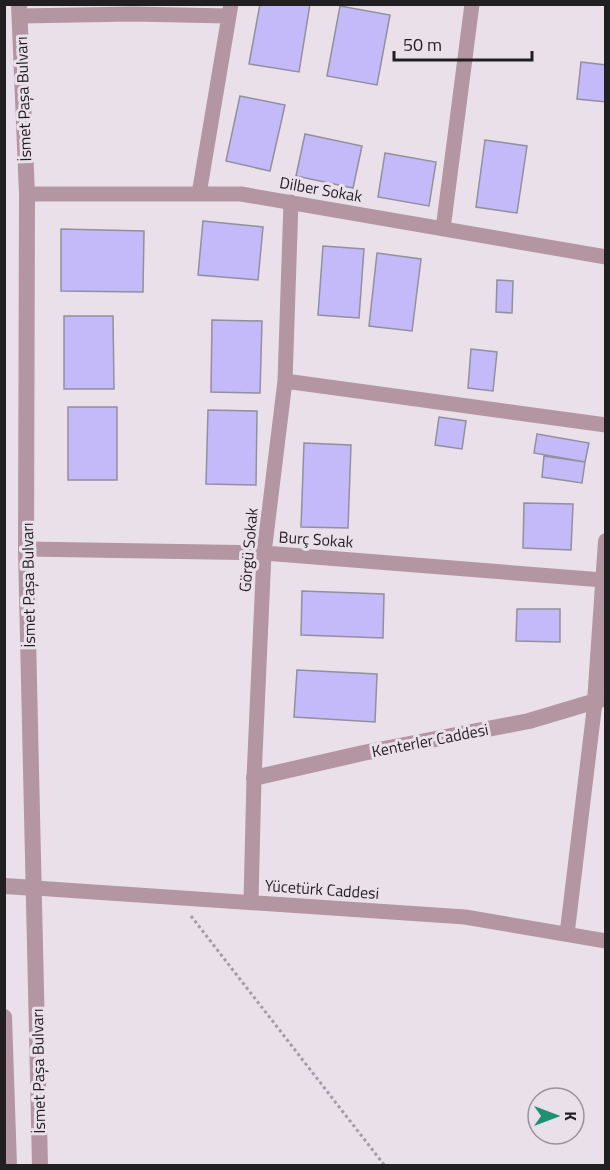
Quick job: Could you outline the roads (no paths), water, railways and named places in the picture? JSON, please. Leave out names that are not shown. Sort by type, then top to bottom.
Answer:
[{"type":"street","points":[[442,229],[472,4]]},
{"type":"street","points":[[20,10],[133,14],[230,10],[199,194]]},
{"type":"street","name":"İsmet Paşa Bulvarı","points":[[20,10],[27,194],[26,549],[40,1166]]},
{"type":"street","name":"Dilber Sokak","points":[[27,194],[241,194],[606,257]]},
{"type":"street","name":"Görgü Sokak","points":[[251,902],[264,553],[285,381],[291,202]]},
{"type":"street","points":[[285,381],[606,425]]},
{"type":"street","points":[[567,934],[600,700],[606,541]]},
{"type":"street","name":"Burç Sokak","points":[[26,549],[264,553],[603,580]]},
{"type":"street","name":"Kenterler Caddesi","points":[[254,778],[363,753],[529,721],[600,700]]},
{"type":"street","points":[[4,886],[35,888]]},
{"type":"street","name":"Yücetürk Caddesi","points":[[35,888],[465,917],[606,941]]},
{"type":"street","name":"İsmet Paşa Bulvarı","points":[[4,1017],[9,1166]]}]
